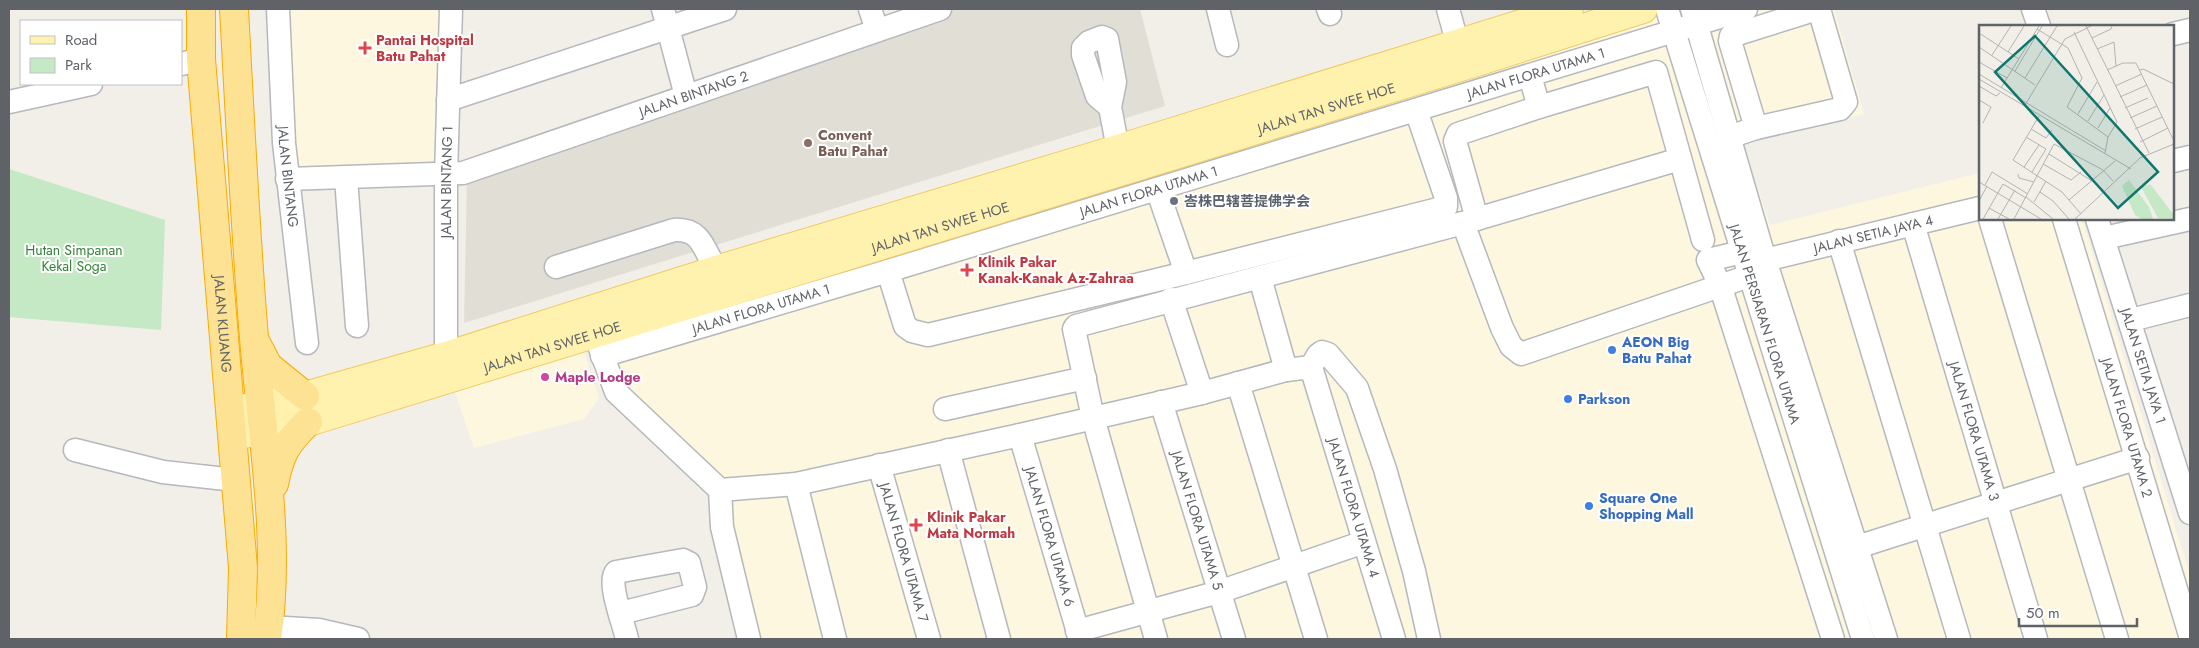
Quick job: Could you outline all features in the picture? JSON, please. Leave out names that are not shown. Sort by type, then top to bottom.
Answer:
[{"type":"highway","name":"JALAN KLUANG","points":[[201,9],[191,62],[232,424],[243,568],[241,639]]},
{"type":"highway","points":[[234,9],[254,337],[270,506],[273,567],[268,633]]},
{"type":"highway","points":[[254,337],[268,366],[306,409],[279,458],[270,506]]},
{"type":"main road","name":"JALAN TAN SWEE HOE","points":[[306,409],[446,356],[716,270],[1458,45],[1569,9]]},
{"type":"main road","name":"JALAN TAN SWEE HOE","points":[[232,424],[262,419],[599,344],[1643,9]]},
{"type":"street","name":"JALAN BINTANG","points":[[278,9],[287,179],[307,343]]},
{"type":"street","name":"JALAN BINTANG 1","points":[[446,356],[446,175],[451,9]]},
{"type":"street","points":[[448,100],[666,19],[725,9]]},
{"type":"street","points":[[870,9],[877,30]]},
{"type":"street","name":"JALAN BINTANG 2","points":[[287,179],[446,175],[463,172],[940,9]]},
{"type":"street","points":[[1218,9],[1227,45]]},
{"type":"street","points":[[1448,9],[1458,45]]},
{"type":"street","name":"JALAN PERSIARAN FLORA UTAMA","points":[[1667,9],[1863,639]]},
{"type":"street","name":"JALAN FLORA UTAMA 1","points":[[599,344],[888,271],[1674,31],[1694,16],[1746,9]]},
{"type":"street","points":[[1729,138],[1756,128],[1840,109],[1846,102],[1818,9],[1731,36],[1730,41],[1756,128]]},
{"type":"street","points":[[2034,9],[2039,25]]},
{"type":"street","name":"JALAN PERSIARAN FLORA UTAMA","points":[[1694,16],[1766,260],[1886,639]]},
{"type":"street","points":[[666,19],[686,96]]},
{"type":"street","points":[[2174,34],[2190,30]]},
{"type":"street","points":[[1706,250],[1742,252],[1766,260],[1749,276],[1720,285],[1521,354],[1511,346],[1502,328],[1477,219],[1455,141],[1458,134],[1539,107],[1656,72],[1706,250],[1720,285],[1832,639]]},
{"type":"street","points":[[1530,76],[1539,107]]},
{"type":"street","points":[[9,102],[86,85]]},
{"type":"street","points":[[1110,107],[1118,149]]},
{"type":"street","points":[[888,271],[905,326],[912,331],[928,335],[1186,274],[1446,207],[1446,198],[1416,110]]},
{"type":"street","points":[[2174,161],[2190,157]]},
{"type":"street","points":[[1156,639],[1093,418],[1074,329],[1076,326],[1171,299],[1260,278],[1477,219],[1680,159]]},
{"type":"street","points":[[346,178],[357,326]]},
{"type":"street","points":[[1157,189],[1186,274]]},
{"type":"street","name":"JALAN SETIA JAYA 4","points":[[1766,260],[1979,208]]},
{"type":"street","points":[[2174,220],[2190,218]]},
{"type":"street","points":[[1990,220],[2117,639]]},
{"type":"street","name":"JALAN FLORA UTAMA 2","points":[[2064,220],[2138,458],[2190,635]]},
{"type":"street","points":[[2101,228],[2172,220]]},
{"type":"street","name":"JALAN FLORA UTAMA 3","points":[[1913,224],[1997,502],[2036,639]]},
{"type":"street","name":"JALAN SETIA JAYA 1","points":[[2101,228],[2190,512]]},
{"type":"street","points":[[556,267],[674,230],[687,229],[696,234],[716,270]]},
{"type":"street","points":[[1839,241],[1923,525],[1959,639]]},
{"type":"street","points":[[1260,278],[1286,370]]},
{"type":"street","points":[[1171,299],[1202,393]]},
{"type":"street","points":[[2131,320],[2190,305]]},
{"type":"street","points":[[599,344],[616,392],[720,490],[722,527],[749,639]]},
{"type":"street","points":[[720,490],[796,484],[1202,393],[1286,370],[1313,371],[1318,355],[1322,352],[1328,354],[1357,388],[1385,469],[1412,562],[1429,639]]},
{"type":"street","name":"JALAN FLORA UTAMA 4","points":[[1313,371],[1394,639]]},
{"type":"street","points":[[945,408],[1085,378]]},
{"type":"street","points":[[1238,383],[1316,639]]},
{"type":"street","name":"JALAN FLORA UTAMA 5","points":[[1161,402],[1234,639]]},
{"type":"street","name":"JALAN FLORA UTAMA 6","points":[[1020,435],[1078,635]]},
{"type":"street","points":[[75,450],[163,472],[236,480]]},
{"type":"street","points":[[948,450],[999,639]]},
{"type":"street","points":[[1857,547],[2138,458]]},
{"type":"street","name":"JALAN FLORA UTAMA 7","points":[[879,465],[929,639]]},
{"type":"street","points":[[796,484],[835,639]]},
{"type":"street","points":[[1078,635],[1219,592],[1364,542]]},
{"type":"street","points":[[621,613],[627,639]]},
{"type":"street","points":[[268,633],[319,630],[358,639]]},
{"type":"shaded area","points":[[273,9],[458,9],[451,180],[282,186]]},
{"type":"shaded area","name":"Convent Batu Pahat","points":[[948,9],[1140,9],[1165,106],[464,323],[467,180]]},
{"type":"shaded area","points":[[1669,9],[1834,9],[1864,114],[1742,143],[1770,225],[1979,173],[1979,220],[2082,220],[2190,576],[2190,639],[742,639],[705,482],[599,387],[583,339]]},
{"type":"shaded area","points":[[582,345],[599,398],[584,419],[474,448],[453,386]]},
{"type":"green space","name":"Hutan Simpanan Kekal Soga","points":[[9,169],[165,220],[161,330],[9,317]]},
{"type":"place","name":"Pantai Hospital Batu Pahat","points":[[365,48]]},
{"type":"place","name":"Convent Batu Pahat","points":[[808,143]]},
{"type":"place","name":"峇株巴辖菩提佛学会","points":[[1174,201]]},
{"type":"place","name":"Klinik Pakar Kanak-Kanak Az-Zahraa","points":[[967,270]]},
{"type":"place","name":"AEON Big Batu Pahat","points":[[1612,350]]},
{"type":"place","name":"Maple Lodge","points":[[545,377]]},
{"type":"place","name":"Parkson","points":[[1568,399]]},
{"type":"place","name":"Square One Shopping Mall","points":[[1589,506]]},
{"type":"place","name":"Klinik Pakar Mata Normah","points":[[916,525]]}]
